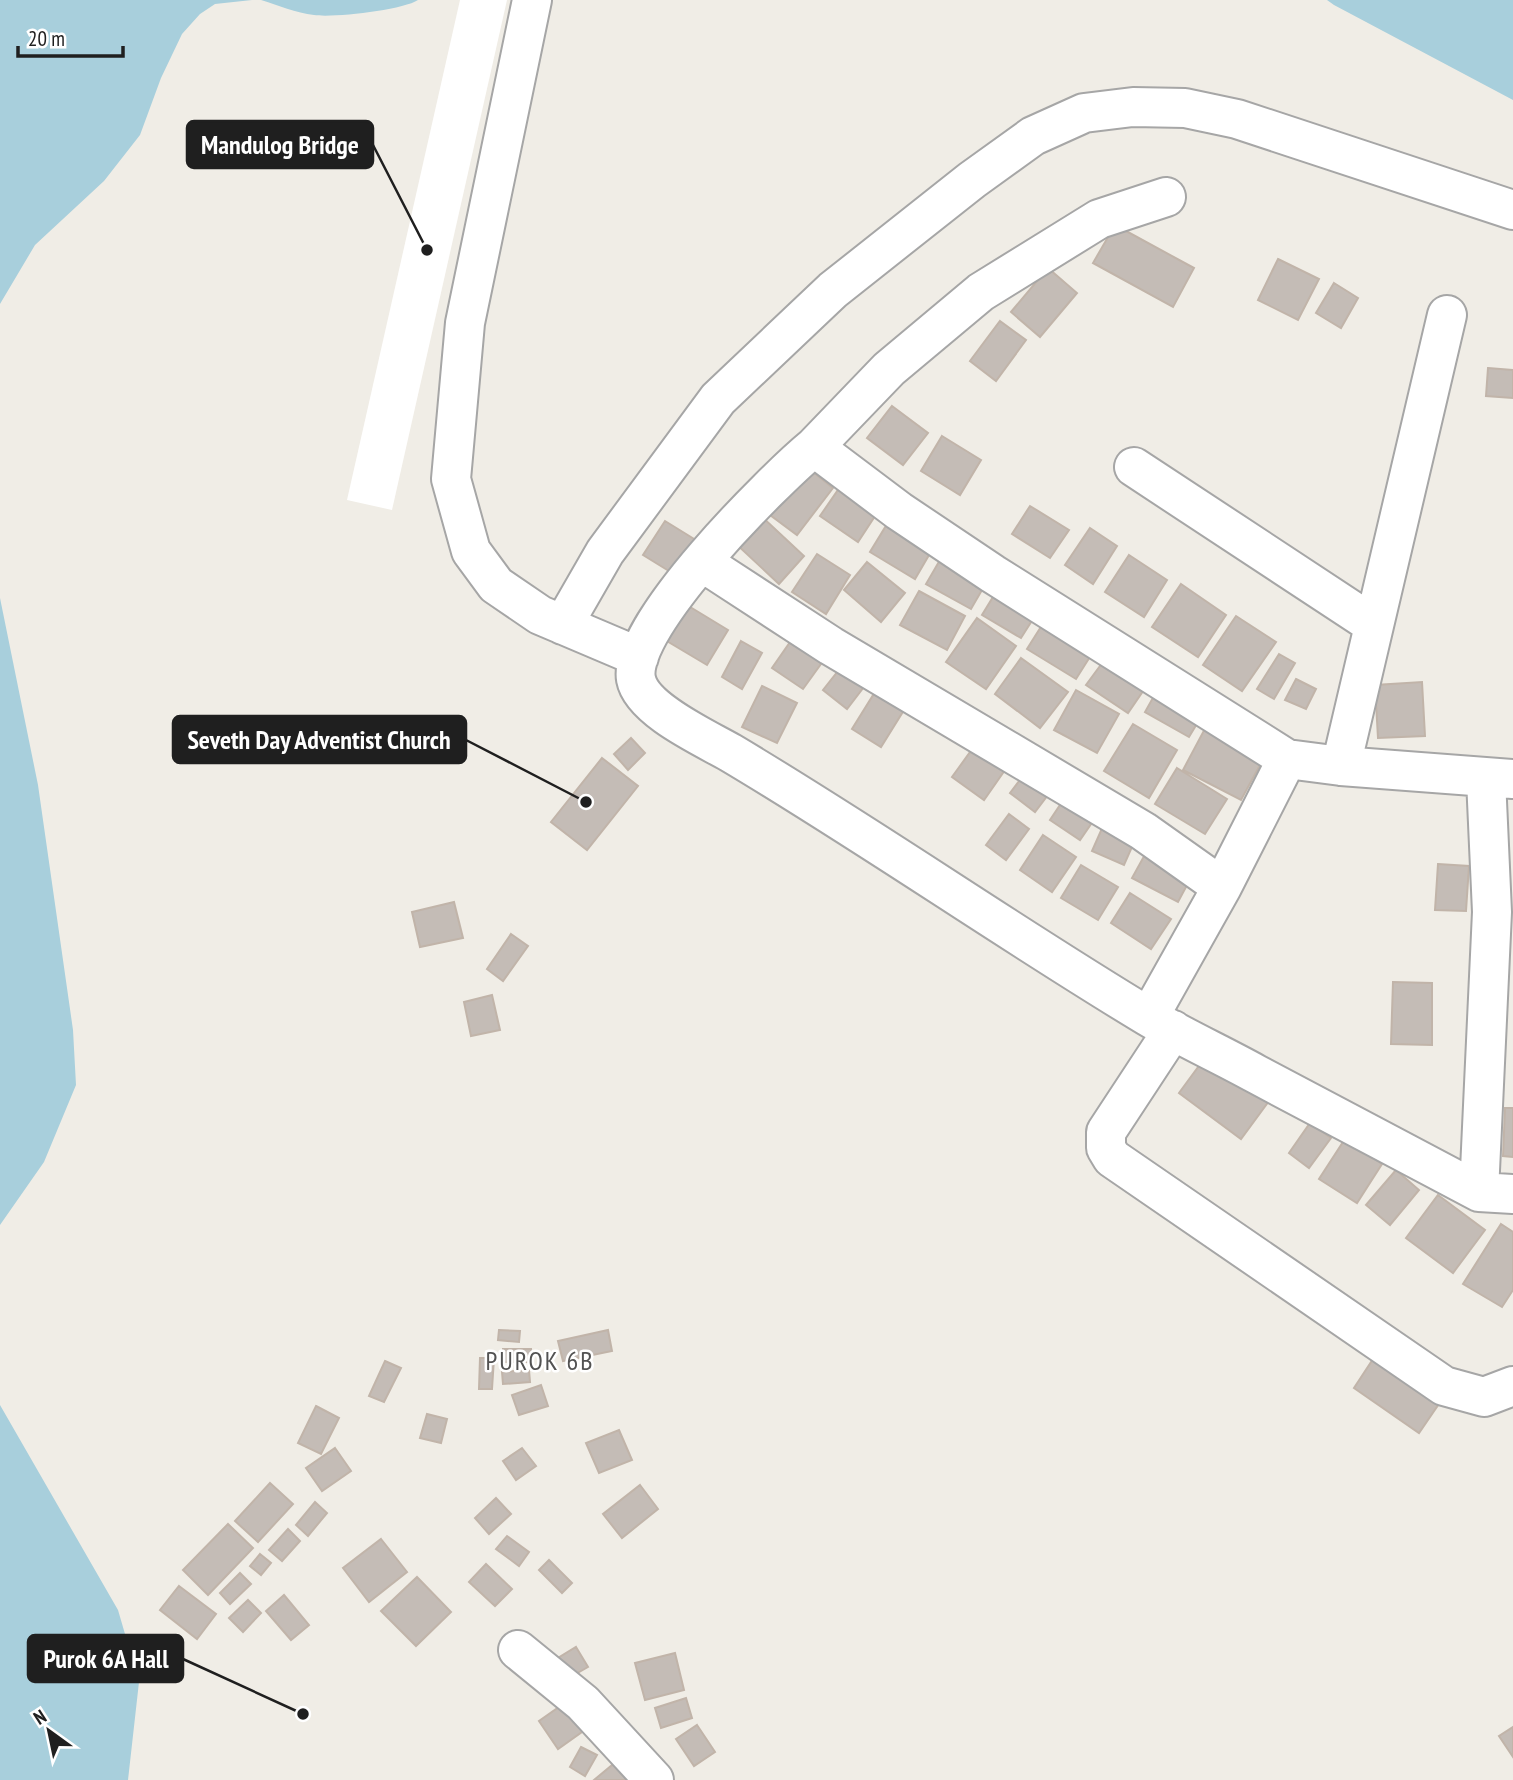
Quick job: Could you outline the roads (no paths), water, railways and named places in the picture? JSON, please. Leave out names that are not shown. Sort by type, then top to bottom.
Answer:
[{"type":"street","points":[[532,0],[465,323],[451,480],[471,551],[496,585],[540,615],[639,657]]},
{"type":"street","points":[[563,625],[605,552],[718,399],[833,290],[962,188],[1033,136],[1084,113],[1133,107],[1185,108],[1237,119],[1513,210]]},
{"type":"street","points":[[814,447],[899,511],[993,574],[1287,759],[1500,779],[1503,913],[1496,1193],[1161,1023],[771,778],[667,716],[648,700],[637,684],[635,671],[639,657],[656,621],[682,585],[768,489],[814,447],[888,369],[981,292],[1099,219],[1166,197]]},
{"type":"street","points":[[1341,766],[1447,315]]},
{"type":"street","points":[[1134,467],[1374,625]]},
{"type":"street","points":[[702,562],[831,646],[1143,831],[1222,887]]},
{"type":"street","points":[[1287,759],[1222,887],[1161,1023],[1106,1132],[1106,1147],[1112,1157],[1444,1386],[1485,1397],[1513,1386]]},
{"type":"street","points":[[517,1650],[583,1703],[654,1780]]},
{"type":"water","points":[[0,0],[252,0],[215,4],[200,14],[182,34],[161,78],[140,135],[104,181],[35,245],[0,304]]},
{"type":"water","points":[[261,0],[418,0],[384,10],[323,16],[301,13]]},
{"type":"water","points":[[1327,0],[1513,0],[1513,100],[1334,5]]},
{"type":"water","points":[[0,598],[38,785],[73,1030],[76,1085],[44,1162],[0,1225]]},
{"type":"water","points":[[0,1405],[118,1610],[139,1682],[128,1780],[0,1780]]},
{"type":"place","name":"Mandulog Bridge","points":[[427,250]]},
{"type":"place","name":"Seveth Day Adventist Church","points":[[586,802]]},
{"type":"place","name":"Purok 6A Hall","points":[[303,1714]]},
{"type":"district","name":"PUROK 6B","points":[[540,1360]]}]
